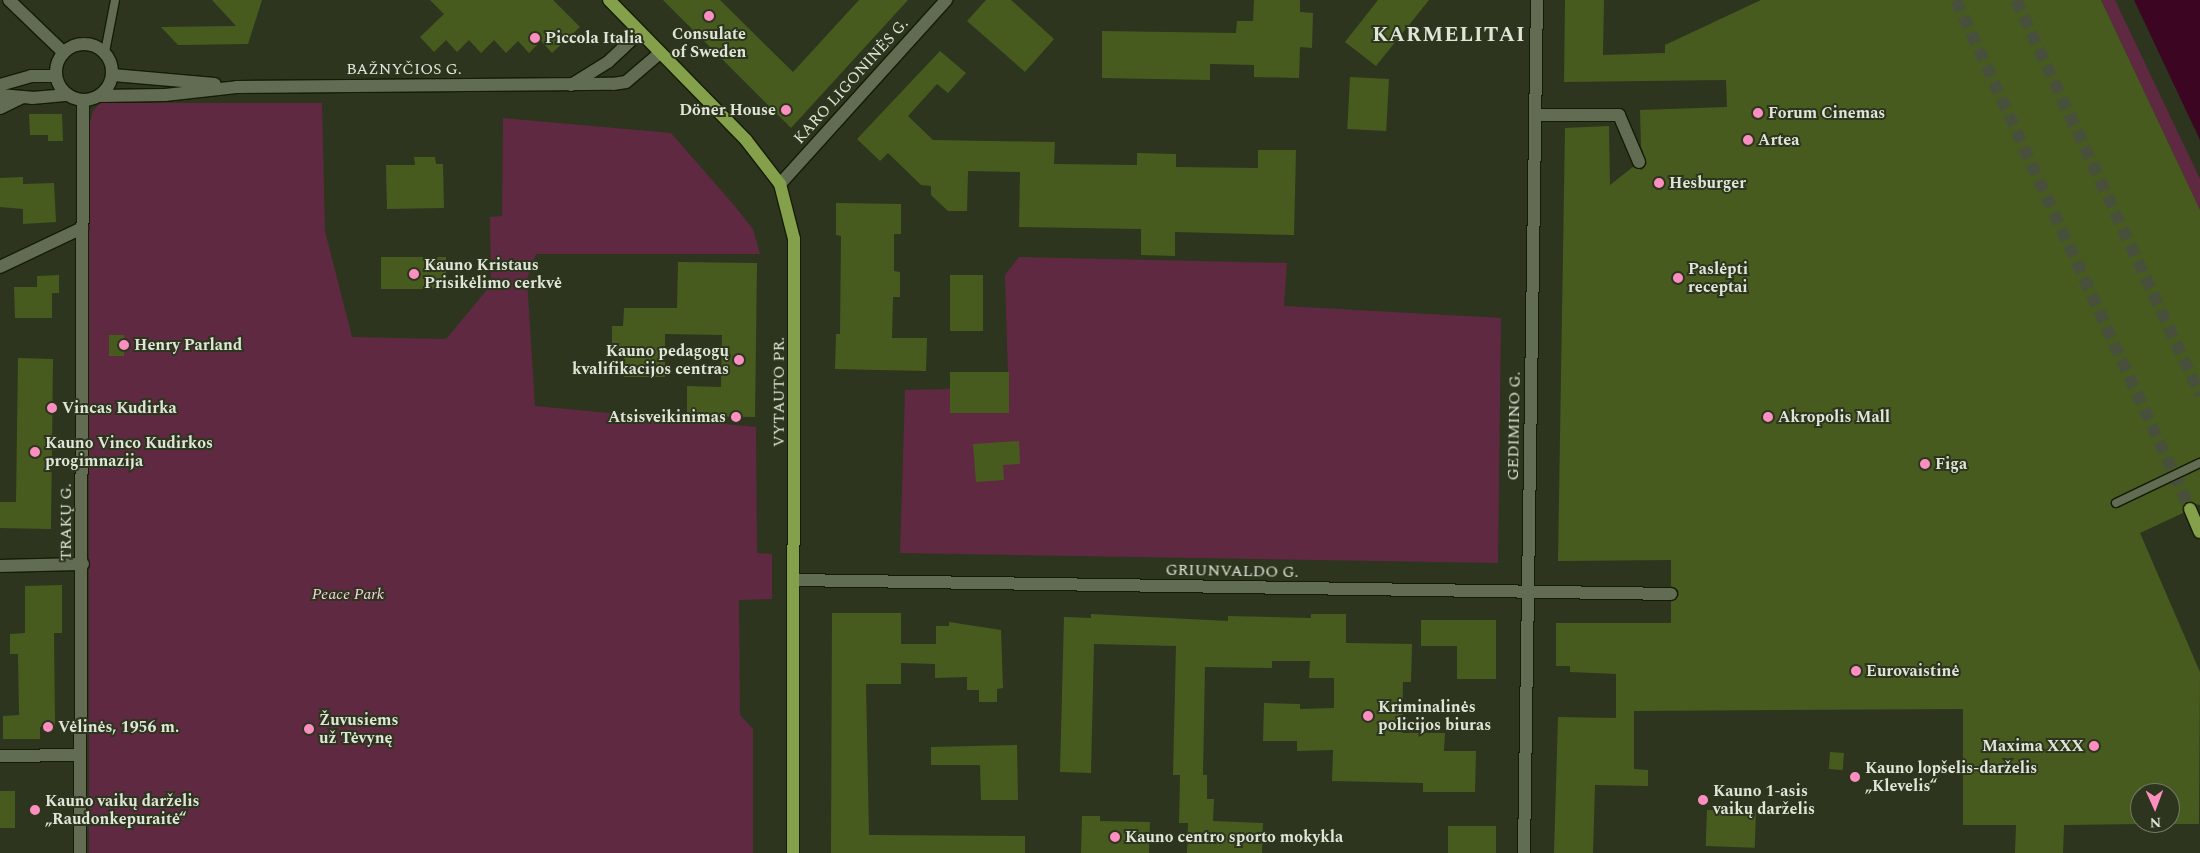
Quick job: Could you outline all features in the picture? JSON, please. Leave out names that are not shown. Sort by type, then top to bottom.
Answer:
[{"type":"main road","name":"VYTAUTO PR.","points":[[609,0],[746,140],[780,184],[796,260],[792,853]]},
{"type":"main road","points":[[2190,509],[2200,532]]},
{"type":"street","points":[[9,0],[63,52]]},
{"type":"street","name":"KARO LIGONINĖS G.","points":[[780,184],[946,0]]},
{"type":"street","name":"GEDIMINO G.","points":[[1524,853],[1537,0]]},
{"type":"street","points":[[570,85],[608,62],[640,32]]},
{"type":"street","points":[[0,95],[23,97],[68,95],[83,100],[100,96],[113,75],[105,52],[84,43],[63,52]]},
{"type":"street","points":[[63,52],[56,76],[68,95]]},
{"type":"street","name":"BAŽNYČIOS G.","points":[[113,75],[237,87],[570,85],[626,82],[660,53]]},
{"type":"street","points":[[0,85],[30,76],[56,76]]},
{"type":"street","name":"BAŽNYČIOS G.","points":[[100,96],[165,96],[237,87]]},
{"type":"street","points":[[0,108],[23,97]]},
{"type":"street","name":"TRAKŲ G.","points":[[80,853],[83,564],[83,100]]},
{"type":"street","points":[[1536,115],[1619,115],[1639,162]]},
{"type":"street","points":[[0,267],[82,228]]},
{"type":"street","points":[[0,566],[83,564]]},
{"type":"street","name":"GRIUNVALDO G.","points":[[793,580],[1671,594]]},
{"type":"street","points":[[0,756],[80,755]]},
{"type":"lane","points":[[105,52],[114,0]]},
{"type":"lane","points":[[2116,503],[2200,464]]},
{"type":"green space","points":[[2101,0],[2115,0],[2200,179],[2200,210]]},
{"type":"green space","name":"Peace Park","points":[[100,103],[322,103],[325,231],[352,337],[446,339],[491,285],[490,217],[502,216],[503,118],[671,133],[733,204],[753,229],[760,254],[536,254],[527,279],[535,406],[756,427],[757,553],[772,554],[772,599],[739,600],[740,715],[753,729],[753,853],[89,853],[89,125],[93,111]]},
{"type":"green space","points":[[1019,257],[1287,263],[1284,306],[1501,318],[1498,563],[900,553],[905,390],[950,389],[951,413],[1009,412],[1005,275]]},
{"type":"shaded area","points":[[2134,0],[2200,0],[2200,140]]},
{"type":"building","points":[[212,0],[262,0],[248,44],[178,45],[161,27],[236,26]]},
{"type":"building","points":[[430,0],[553,0],[580,27],[552,53],[541,41],[529,53],[518,41],[506,53],[494,40],[481,53],[469,40],[457,52],[446,40],[434,52],[420,37],[444,14]]},
{"type":"building","points":[[663,0],[720,0],[793,72],[859,0],[908,0],[791,128]]},
{"type":"building","points":[[986,0],[1011,0],[1054,39],[1025,72],[967,21]]},
{"type":"building","points":[[1254,0],[1300,0],[1300,12],[1313,13],[1312,48],[1300,47],[1299,78],[1254,77],[1254,65],[1210,64],[1210,80],[1102,78],[1102,31],[1236,33],[1237,21],[1253,21]]},
{"type":"building","points":[[1378,0],[1429,0],[1376,66],[1345,42]]},
{"type":"building","name":"Akropolis Mall","points":[[1565,0],[1604,0],[1603,55],[1665,53],[1665,45],[1761,0],[2101,0],[2200,210],[2200,457],[2114,498],[2110,503],[2113,508],[2118,508],[2200,469],[2200,505],[2186,502],[2183,513],[2140,533],[2200,672],[2199,824],[2180,824],[2180,783],[2130,783],[2130,824],[2064,825],[2063,853],[2015,853],[2016,825],[1963,825],[1963,709],[1634,711],[1634,769],[1648,770],[1648,786],[1595,785],[1593,853],[1554,853],[1558,717],[1616,718],[1616,674],[1570,672],[1570,666],[1556,666],[1556,623],[1671,623],[1671,602],[1679,595],[1678,590],[1671,586],[1671,560],[1558,561],[1565,128],[1609,126],[1610,185],[1633,167],[1642,170],[1647,163],[1641,146],[1640,110],[1727,107],[1726,80],[1564,82]]},
{"type":"building","points":[[940,51],[966,73],[948,93],[937,84],[908,116],[933,140],[1055,142],[1054,164],[1137,165],[1137,153],[1176,154],[1176,167],[1258,168],[1258,150],[1296,150],[1294,235],[1175,232],[1175,256],[1141,255],[1141,229],[1019,227],[1020,172],[968,171],[967,211],[948,211],[931,195],[931,186],[921,185],[888,153],[880,161],[857,139]]},
{"type":"building","points":[[1350,77],[1389,79],[1386,131],[1347,129]]},
{"type":"building","points":[[29,114],[62,114],[63,141],[48,141],[48,135],[30,135]]},
{"type":"building","points":[[414,157],[435,157],[436,164],[443,164],[444,208],[387,209],[386,165],[415,165]]},
{"type":"building","points":[[23,177],[23,184],[54,183],[56,222],[23,224],[23,209],[0,207],[0,178]]},
{"type":"building","points":[[836,203],[901,204],[901,234],[894,234],[894,271],[900,272],[900,297],[893,297],[892,338],[927,338],[926,371],[835,369],[836,334],[840,334],[841,236],[836,235]]},
{"type":"building","name":"Kauno Kristaus Prisikėlimo cerkvė","points":[[381,257],[446,257],[446,289],[381,289]]},
{"type":"building","name":"Kauno pedagogų kvalifikacijos centras","points":[[678,262],[757,263],[755,417],[687,416],[687,386],[721,387],[722,335],[665,334],[665,377],[624,377],[624,349],[612,349],[612,326],[623,326],[624,308],[677,308]]},
{"type":"building","points":[[59,275],[59,293],[52,293],[52,318],[15,318],[14,287],[37,287],[37,276]]},
{"type":"building","points":[[950,275],[983,275],[983,331],[950,331]]},
{"type":"building","points":[[109,335],[124,335],[124,356],[109,356]]},
{"type":"building","points":[[18,358],[53,359],[51,529],[0,528],[0,502],[16,502]]},
{"type":"building","points":[[950,372],[1009,372],[1009,413],[950,413]]},
{"type":"building","points":[[1019,441],[1020,464],[1003,465],[1004,480],[976,482],[973,444]]},
{"type":"building","points":[[62,585],[62,633],[54,633],[55,726],[40,727],[40,739],[3,739],[3,716],[19,715],[18,654],[10,654],[10,634],[25,633],[25,586]]},
{"type":"building","points":[[832,613],[901,613],[901,644],[936,644],[936,626],[949,626],[949,622],[1001,630],[1003,688],[997,689],[997,702],[979,702],[979,690],[967,690],[967,677],[935,678],[935,664],[901,663],[901,684],[866,684],[869,835],[1025,836],[1025,853],[831,853]]},
{"type":"building","points":[[1091,614],[1228,621],[1228,616],[1311,618],[1311,614],[1346,614],[1346,643],[1412,644],[1411,682],[1403,682],[1402,733],[1445,733],[1444,751],[1476,751],[1475,792],[1423,792],[1423,783],[1332,781],[1333,750],[1297,751],[1297,741],[1263,741],[1264,703],[1300,704],[1300,709],[1334,708],[1334,678],[1309,678],[1310,661],[1272,661],[1272,668],[1205,667],[1203,775],[1207,775],[1207,799],[1214,799],[1213,821],[1263,823],[1262,853],[1187,853],[1188,823],[1179,823],[1180,775],[1173,775],[1176,646],[1094,644],[1091,773],[1060,772],[1064,617],[1091,618]]},
{"type":"building","points":[[1421,620],[1496,620],[1496,679],[1457,679],[1457,646],[1421,646]]},
{"type":"building","points":[[1017,745],[1018,800],[981,800],[980,765],[931,765],[931,747]]},
{"type":"building","points":[[1830,752],[1844,753],[1843,770],[1829,769]]},
{"type":"building","points":[[0,791],[15,791],[15,828],[0,828]]},
{"type":"building","points":[[1707,810],[1756,812],[1755,848],[1706,846]]},
{"type":"building","name":"Kauno centro sporto mokykla","points":[[1082,816],[1100,816],[1100,821],[1150,822],[1149,853],[1081,853]]},
{"type":"building","points":[[1448,826],[1496,826],[1496,853],[1448,853]]},
{"type":"tunnel","points":[[1956,0],[2190,509]]},
{"type":"tunnel","points":[[2016,0],[2200,395]]},
{"type":"place","name":"Consulate of Sweden","points":[[709,16]]},
{"type":"place","name":"Piccola Italia","points":[[535,38]]},
{"type":"place","name":"Döner House","points":[[786,110]]},
{"type":"place","name":"Forum Cinemas","points":[[1758,113]]},
{"type":"place","name":"Artea","points":[[1748,140]]},
{"type":"place","name":"Hesburger","points":[[1659,183]]},
{"type":"place","name":"Kauno Kristaus Prisikėlimo cerkvė","points":[[414,274]]},
{"type":"place","name":"Paslėpti receptai","points":[[1678,278]]},
{"type":"place","name":"Henry Parland","points":[[124,345]]},
{"type":"place","name":"Kauno pedagogų kvalifikacijos centras","points":[[739,360]]},
{"type":"place","name":"Vincas Kudirka","points":[[52,408]]},
{"type":"place","name":"Atsisveikinimas","points":[[736,417]]},
{"type":"place","name":"Akropolis Mall","points":[[1768,417]]},
{"type":"place","name":"Kauno Vinco Kudirkos progimnazija","points":[[35,452]]},
{"type":"place","name":"Figa","points":[[1925,464]]},
{"type":"place","name":"Eurovaistinė","points":[[1856,671]]},
{"type":"place","name":"Kriminalinės policijos biuras","points":[[1368,716]]},
{"type":"place","name":"Vėlinės, 1956 m.","points":[[48,727]]},
{"type":"place","name":"Žuvusiems už Tėvynę","points":[[309,729]]},
{"type":"place","name":"Maxima XXX","points":[[2094,746]]},
{"type":"place","name":"Kauno lopšelis-darželis „Klevelis“","points":[[1855,777]]},
{"type":"place","name":"Kauno 1-asis vaikų darželis","points":[[1703,800]]},
{"type":"place","name":"Kauno vaikų darželis „Raudonkepuraitė“","points":[[35,810]]},
{"type":"place","name":"Kauno centro sporto mokykla","points":[[1115,837]]},
{"type":"district","name":"KARMELITAI","points":[[1449,35]]}]
